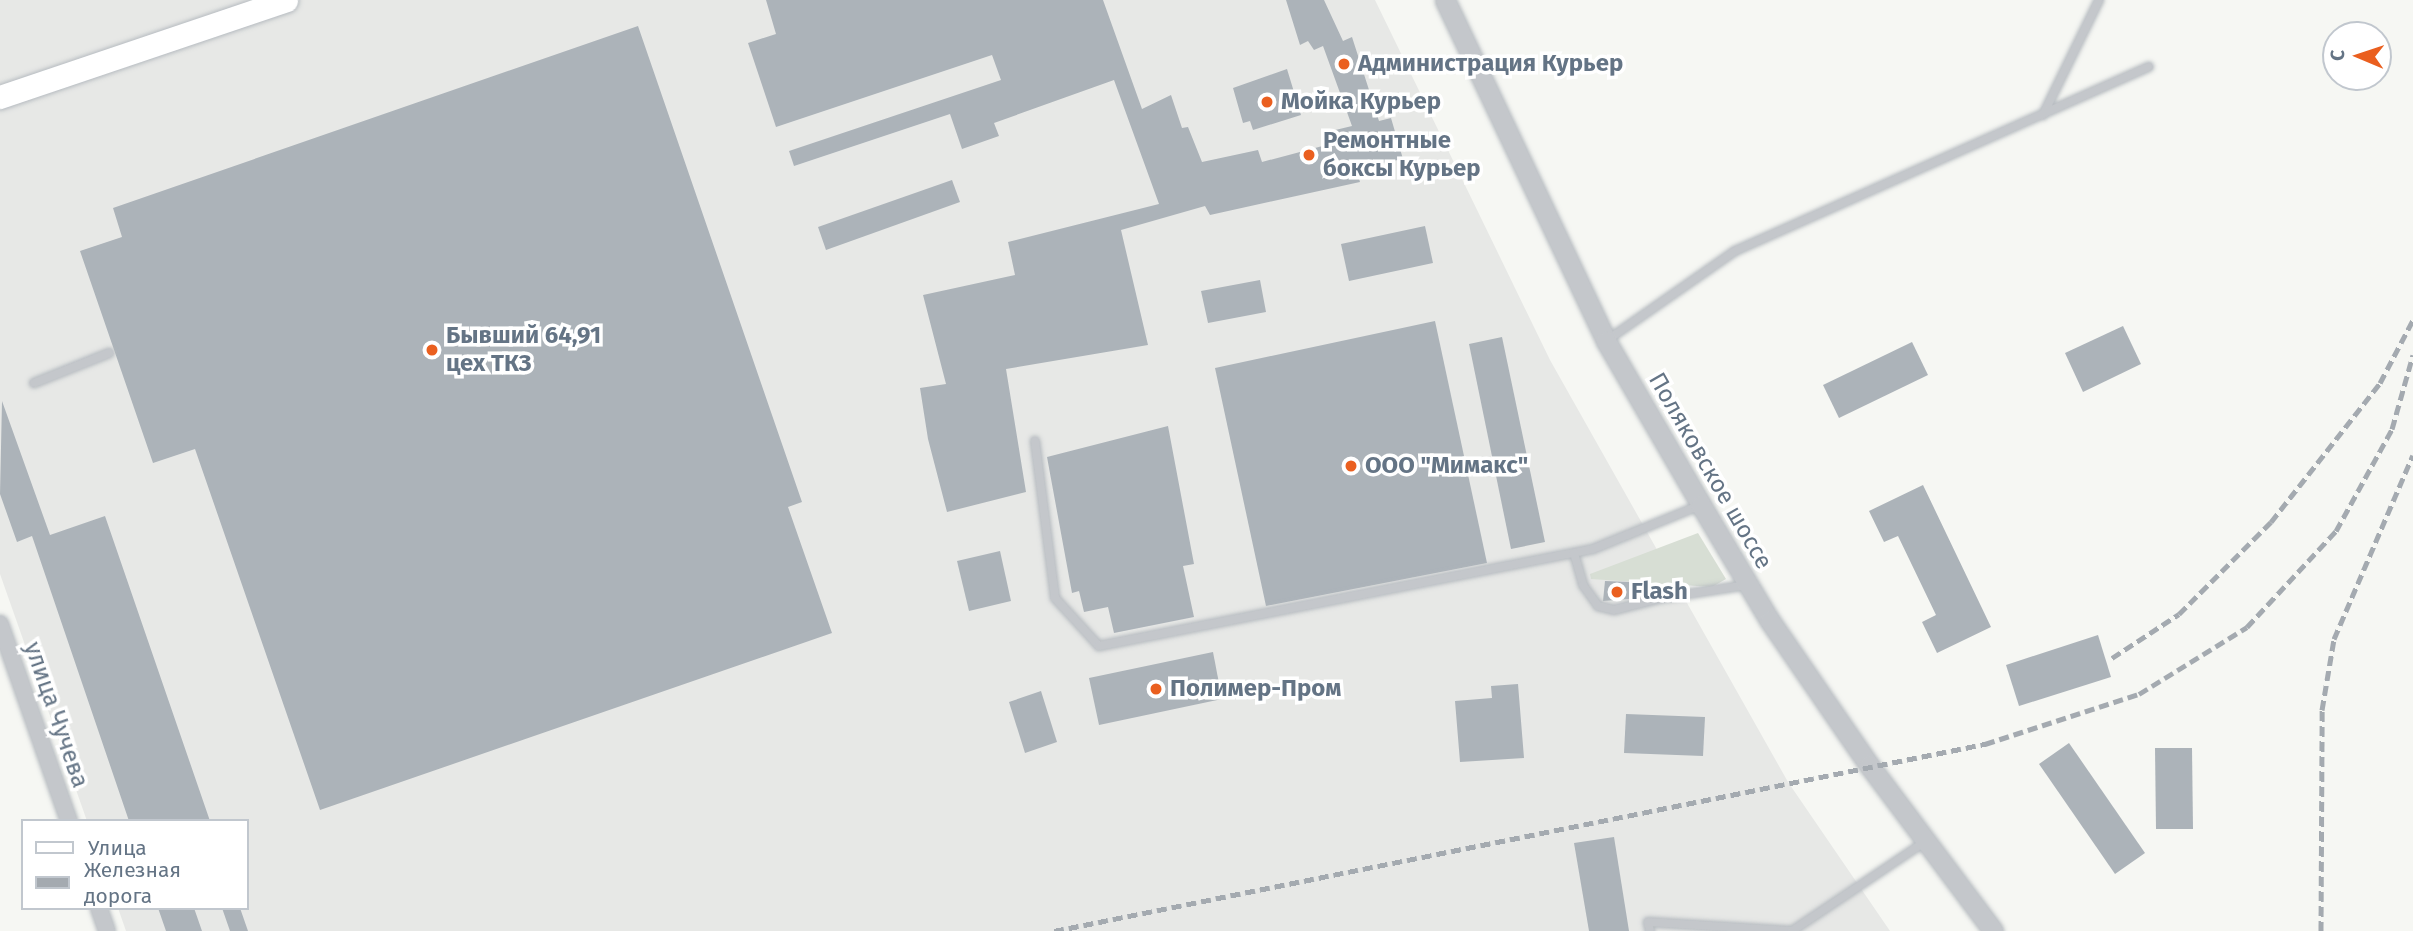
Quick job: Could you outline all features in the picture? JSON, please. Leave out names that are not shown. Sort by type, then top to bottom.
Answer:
[{"type":"main road","points":[[0,97],[252,5],[286,0]]},
{"type":"street","name":"Поляковское шоссе","points":[[1445,0],[1606,341],[1701,505],[1749,585],[1926,841],[1993,931]]},
{"type":"street","name":"улица Чучева","points":[[0,624],[68,819]]},
{"type":"street","points":[[100,910],[107,931]]},
{"type":"lane","points":[[2043,115],[2099,0]]},
{"type":"lane","points":[[1606,341],[1735,251],[2149,67]]},
{"type":"lane","points":[[34,383],[109,354]]},
{"type":"lane","points":[[1035,441],[1055,598],[1099,646],[1574,553],[1701,505]]},
{"type":"lane","points":[[1574,553],[1583,585],[1598,606],[1615,610],[1661,598],[1749,585]]},
{"type":"lane","points":[[1650,931],[1648,922],[1792,931],[1926,841]]},
{"type":"shaded area","points":[[0,0],[1375,0],[1550,360],[1788,782],[1890,931],[126,931],[119,910],[248,910],[248,819],[86,819],[0,574]]},
{"type":"shaded area","points":[[1698,533],[1726,579],[1712,587],[1591,579],[1590,574]]},
{"type":"building","points":[[766,0],[1103,0],[1142,109],[1171,95],[1182,128],[1188,127],[1202,162],[1258,150],[1262,162],[1330,144],[1327,132],[1352,126],[1323,46],[1314,50],[1308,41],[1300,45],[1286,0],[1324,0],[1343,41],[1352,37],[1379,121],[1391,118],[1403,159],[1356,168],[1360,182],[1210,215],[1205,206],[1121,230],[1148,345],[1006,369],[1026,492],[947,512],[928,439],[920,388],[946,384],[923,295],[1015,275],[1008,242],[1159,204],[1114,80],[994,123],[999,136],[962,149],[950,114],[794,166],[789,151],[1001,80],[992,55],[776,127],[748,43],[776,34]]},
{"type":"building","name":"Бывший 64,91 цех ТКЗ","points":[[638,26],[802,502],[788,507],[832,633],[320,810],[195,449],[153,463],[80,251],[122,237],[113,208]]},
{"type":"building","name":"Мойка Курьер","points":[[1287,69],[1301,115],[1253,130],[1250,121],[1243,123],[1233,88]]},
{"type":"building","points":[[952,180],[960,202],[826,250],[818,227]]},
{"type":"building","points":[[1425,226],[1433,263],[1349,281],[1341,244]]},
{"type":"building","points":[[1260,280],[1266,312],[1208,323],[1201,291]]},
{"type":"building","name":"ООО \"Мимакс\"","points":[[1435,321],[1487,563],[1266,606],[1215,368]]},
{"type":"building","points":[[2123,326],[2141,364],[2083,392],[2065,353]]},
{"type":"building","points":[[1502,337],[1545,542],[1511,549],[1469,344]]},
{"type":"building","points":[[1912,342],[1928,375],[1839,418],[1823,385]]},
{"type":"building","points":[[2,401],[50,535],[105,516],[209,819],[128,819],[32,536],[17,542],[0,494]]},
{"type":"building","points":[[1168,426],[1194,564],[1183,566],[1194,617],[1114,633],[1108,607],[1084,612],[1079,591],[1072,593],[1047,457]]},
{"type":"building","points":[[1923,485],[1991,627],[1937,653],[1922,622],[1936,615],[1898,536],[1884,542],[1869,511]]},
{"type":"building","points":[[1000,551],[1011,601],[969,611],[957,561]]},
{"type":"building","name":"Flash","points":[[1605,581],[1630,582],[1629,599],[1603,601]]},
{"type":"building","points":[[2098,635],[2111,677],[2019,706],[2006,665]]},
{"type":"building","name":"Полимер-Пром","points":[[1213,652],[1222,699],[1099,725],[1089,678]]},
{"type":"building","points":[[1518,684],[1524,758],[1460,762],[1455,701],[1492,698],[1491,686]]},
{"type":"building","points":[[1041,691],[1057,742],[1025,753],[1009,702]]},
{"type":"building","points":[[1626,714],[1705,717],[1703,756],[1624,753]]},
{"type":"building","points":[[2069,743],[2145,853],[2115,874],[2039,764]]},
{"type":"building","points":[[2155,748],[2192,748],[2193,829],[2156,829]]},
{"type":"building","points":[[1614,837],[1629,931],[1589,931],[1574,843]]},
{"type":"building","points":[[159,910],[195,910],[202,931],[166,931]]},
{"type":"building","points":[[223,910],[241,910],[248,931],[230,931]]},
{"type":"railway","points":[[2112,658],[2179,614],[2271,522],[2380,383],[2413,320]]},
{"type":"railway","points":[[1054,931],[1985,744],[2139,694],[2247,627],[2336,531],[2392,429],[2413,355]]},
{"type":"railway","points":[[2321,931],[2322,710],[2334,639],[2413,455]]},
{"type":"place","name":"Администрация Курьер","points":[[1344,64]]},
{"type":"place","name":"Мойка Курьер","points":[[1267,102]]},
{"type":"place","name":"Ремонтные боксы Курьер","points":[[1309,155]]},
{"type":"place","name":"Бывший 64,91 цех ТКЗ","points":[[432,350]]},
{"type":"place","name":"ООО \"Мимакс\"","points":[[1351,466]]},
{"type":"place","name":"Flash","points":[[1617,592]]},
{"type":"place","name":"Полимер-Пром","points":[[1156,689]]}]
